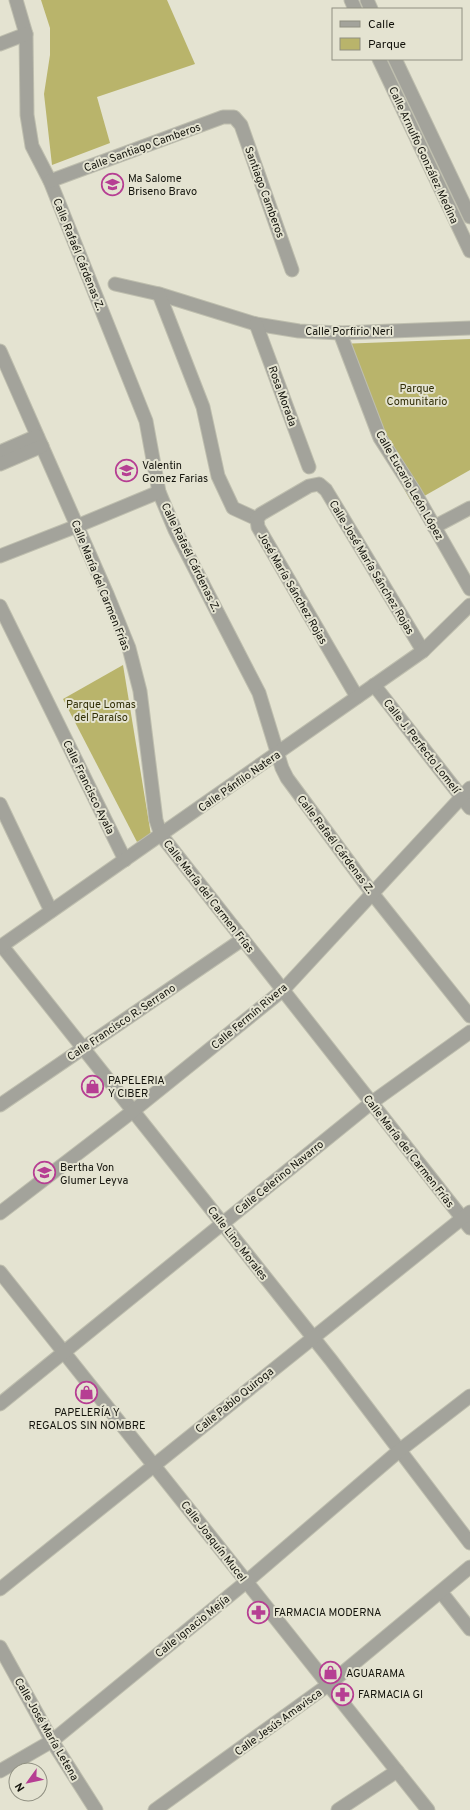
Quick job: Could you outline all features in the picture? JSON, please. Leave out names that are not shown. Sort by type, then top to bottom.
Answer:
[{"type":"street","name":"Calle Rafaél Cárdenas Z.","points":[[16,0],[26,34],[27,115],[32,146],[50,182],[146,421],[159,492],[175,530],[259,693],[282,768],[287,778],[372,893],[470,1016]]},
{"type":"street","points":[[0,44],[26,34]]},
{"type":"street","name":"Calle Arnulfo González Medina","points":[[379,60],[470,251]]},
{"type":"street","name":"Calle Arnulfo González Medina","points":[[395,60],[470,217]]},
{"type":"street","name":"Calle Santiago Camberos","points":[[50,182],[223,117],[234,117]]},
{"type":"street","name":"Santiago Camberos","points":[[234,117],[241,125],[292,270]]},
{"type":"street","name":"Calle Porfirio Neri","points":[[115,284],[159,294],[256,324],[299,331],[340,334],[470,328]]},
{"type":"street","points":[[159,294],[203,407],[218,476],[233,508],[257,519]]},
{"type":"street","name":"Rosa Morada","points":[[256,324],[309,466]]},
{"type":"street","name":"Calle Eucario León López","points":[[340,334],[380,438],[434,526],[470,589]]},
{"type":"street","name":"Calle María del Carmen Frías","points":[[0,351],[78,526],[129,648],[140,691],[156,820],[161,835],[371,1103],[467,1219]]},
{"type":"street","points":[[0,452],[40,441]]},
{"type":"street","points":[[0,464],[40,441]]},
{"type":"street","name":"José María Sánchez Rojas","points":[[319,484],[309,486],[261,514],[257,519],[258,527],[357,697]]},
{"type":"street","name":"Calle José María Sánchez Rojas","points":[[319,484],[326,490],[423,651]]},
{"type":"street","points":[[0,556],[78,526],[159,492]]},
{"type":"street","points":[[434,526],[470,508]]},
{"type":"street","name":"Calle Pánfilo Natera","points":[[1,947],[423,651],[470,605]]},
{"type":"street","name":"Calle Francisco Ayala","points":[[0,606],[125,860]]},
{"type":"street","name":"Calle J. Perfecto Lomelí","points":[[374,685],[466,792],[470,808]]},
{"type":"street","name":"Calle Fermín Rivera","points":[[0,1213],[133,1111],[283,990],[466,792]]},
{"type":"street","points":[[0,804],[51,911]]},
{"type":"street","name":"Calle Francisco R. Serrano","points":[[0,1105],[243,939]]},
{"type":"street","name":"Calle Lino Morales","points":[[1,947],[312,1337],[470,1542]]},
{"type":"street","name":"Calle Celerino Navarro","points":[[0,1404],[371,1103],[470,1032]]},
{"type":"street","name":"Calle Pablo Quiroga","points":[[0,1589],[312,1337],[467,1219]]},
{"type":"street","name":"Calle Joaquín Mucel","points":[[0,1272],[428,1810]]},
{"type":"street","name":"Calle Ignacio Mejía","points":[[0,1771],[52,1741],[246,1582],[400,1450],[470,1396]]},
{"type":"street","name":"Calle Jesús Amavisca","points":[[156,1810],[328,1685],[470,1567]]},
{"type":"street","points":[[441,1592],[470,1629]]},
{"type":"street","name":"Calle José María Letena","points":[[0,1647],[52,1741],[96,1810]]},
{"type":"street","points":[[338,1810],[396,1771]]},
{"type":"green space","points":[[41,0],[167,0],[195,64],[97,97],[110,143],[52,165],[44,94],[50,55],[50,28]]},
{"type":"green space","name":"Parque Comunitario","points":[[470,339],[470,470],[412,503],[383,452],[339,344]]},
{"type":"green space","name":"Parque Lomas del Paraíso","points":[[123,665],[151,835],[137,842],[63,699]]},
{"type":"place","name":"Ma Salome Briseno Bravo","points":[[113,184]]},
{"type":"place","name":"Valentin Gomez Farias","points":[[127,471]]},
{"type":"place","name":"PAPELERIA Y CIBER","points":[[93,1086]]},
{"type":"place","name":"Bertha Von Glumer Leyva","points":[[45,1173]]},
{"type":"place","name":"PAPELERÍA Y REGALOS SIN NOMBRE","points":[[87,1392]]},
{"type":"place","name":"FARMACIA MODERNA","points":[[259,1612]]},
{"type":"place","name":"AGUARAMA","points":[[330,1673]]},
{"type":"place","name":"FARMACIA GI","points":[[343,1694]]}]
